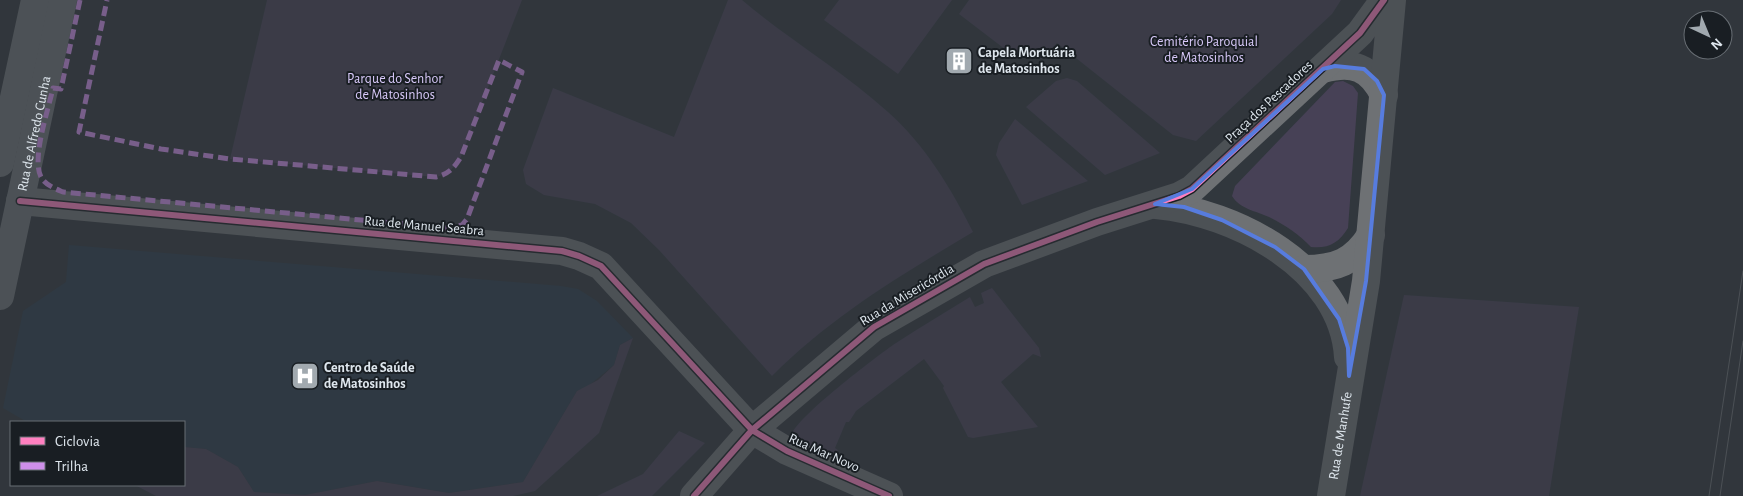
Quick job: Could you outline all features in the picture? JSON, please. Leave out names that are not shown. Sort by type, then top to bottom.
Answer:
[{"type":"main road","name":"Rua de Alfredo Cunha","points":[[0,163],[35,0]]},
{"type":"main road","name":"Rua de Alfredo Cunha","points":[[0,296],[63,0]]},
{"type":"street","name":"Praça dos Pescadores","points":[[1155,204],[1179,196],[1209,176],[1360,33],[1384,0]]},
{"type":"street","points":[[1349,376],[1366,281],[1392,0]]},
{"type":"street","name":"Praça dos Pescadores","points":[[1323,68],[1349,66],[1364,69],[1377,81],[1384,96]]},
{"type":"street","name":"Rua de Manuel Seabra","points":[[20,201],[562,251],[579,256],[601,266],[624,289],[752,430]]},
{"type":"street","points":[[1155,204],[1184,207],[1222,220],[1275,247],[1304,269],[1320,286],[1339,319],[1348,348],[1349,376]]},
{"type":"street","name":"Rua da Misericórdia","points":[[694,496],[752,430],[874,327],[984,264],[1097,222],[1155,204]]},
{"type":"street","points":[[1304,269],[1324,269],[1338,266],[1356,254],[1371,235]]},
{"type":"street","name":"Rua de Manhufe","points":[[1331,496],[1349,376]]},
{"type":"street","name":"Rua Mar Novo","points":[[752,430],[787,451],[889,496]]},
{"type":"highlighted area","points":[[1335,66],[1364,69],[1377,81],[1384,95],[1366,281],[1349,376],[1348,348],[1339,319],[1304,269],[1275,247],[1222,220],[1184,207],[1155,204],[1192,189],[1323,69]]},
{"type":"shaded area","name":"Centro de Saúde de Matosinhos","points":[[69,245],[561,286],[578,289],[597,301],[633,338],[620,345],[614,365],[587,387],[577,391],[523,482],[449,493],[377,481],[305,495],[254,492],[238,467],[206,449],[185,447],[185,421],[25,421],[3,408],[23,311],[66,282]]},
{"type":"green space","name":"Parque do Senhor de Matosinhos","points":[[267,0],[522,0],[461,157],[451,170],[436,177],[230,159]]},
{"type":"green space","points":[[728,0],[742,0],[853,83],[888,112],[914,138],[936,168],[956,199],[973,232],[920,264],[843,315],[795,354],[772,376],[659,250],[631,223],[595,204],[544,195],[526,184],[523,170],[553,88],[674,137]]},
{"type":"green space","points":[[839,0],[952,0],[898,74],[824,20]]},
{"type":"green space","name":"Cemitério Paroquial de Matosinhos","points":[[969,0],[1341,0],[1332,14],[1196,141],[1173,135],[1057,43],[1041,59],[1010,53],[959,14]]},
{"type":"green space","points":[[1067,78],[1077,81],[1160,153],[1105,175],[1026,107],[1056,81]]},
{"type":"green space","points":[[1343,81],[1353,86],[1358,93],[1348,228],[1341,238],[1332,244],[1323,247],[1311,247],[1286,227],[1269,217],[1244,207],[1232,196],[1235,186],[1335,82]]},
{"type":"green space","points":[[1015,119],[1088,181],[1022,205],[996,155],[999,143]]},
{"type":"green space","points":[[992,288],[1039,348],[1041,357],[1033,354],[1001,382],[1038,427],[973,438],[968,437],[943,388],[944,386],[924,359],[856,411],[849,422],[846,422],[835,448],[838,450],[834,458],[793,439],[791,436],[796,427],[806,416],[872,360],[905,337],[970,297],[975,307],[984,303],[981,293]]},
{"type":"green space","points":[[1404,295],[1579,307],[1549,496],[1360,496]]},
{"type":"green space","points":[[633,338],[599,433],[535,491],[513,496],[156,496],[137,486],[185,486],[185,447],[206,449],[238,467],[254,492],[305,495],[377,481],[449,493],[523,482],[577,391],[598,380],[614,365],[620,345]]},
{"type":"green space","points":[[679,431],[705,443],[652,496],[597,496],[643,474]]},
{"type":"tram line","points":[[1709,496],[1743,271]]},
{"type":"tram line","points":[[1720,496],[1743,341]]},
{"type":"marked path","points":[[80,0],[61,89],[53,88],[39,149],[39,172],[43,180],[52,187],[63,192],[446,228],[462,225],[467,219],[522,72],[499,60],[461,157],[451,170],[436,177],[230,159],[161,149],[79,132],[107,0]]},
{"type":"cycle path","points":[[694,496],[752,430],[874,327],[984,264],[1097,222],[1179,196],[1192,189],[1360,33],[1384,0]]},
{"type":"cycle path","points":[[20,201],[562,251],[579,256],[601,266],[752,430],[787,451],[889,496]]},
{"type":"place","name":"Capela Mortuária de Matosinhos","points":[[959,61]]},
{"type":"place","name":"Centro de Saúde de Matosinhos","points":[[305,376]]}]
